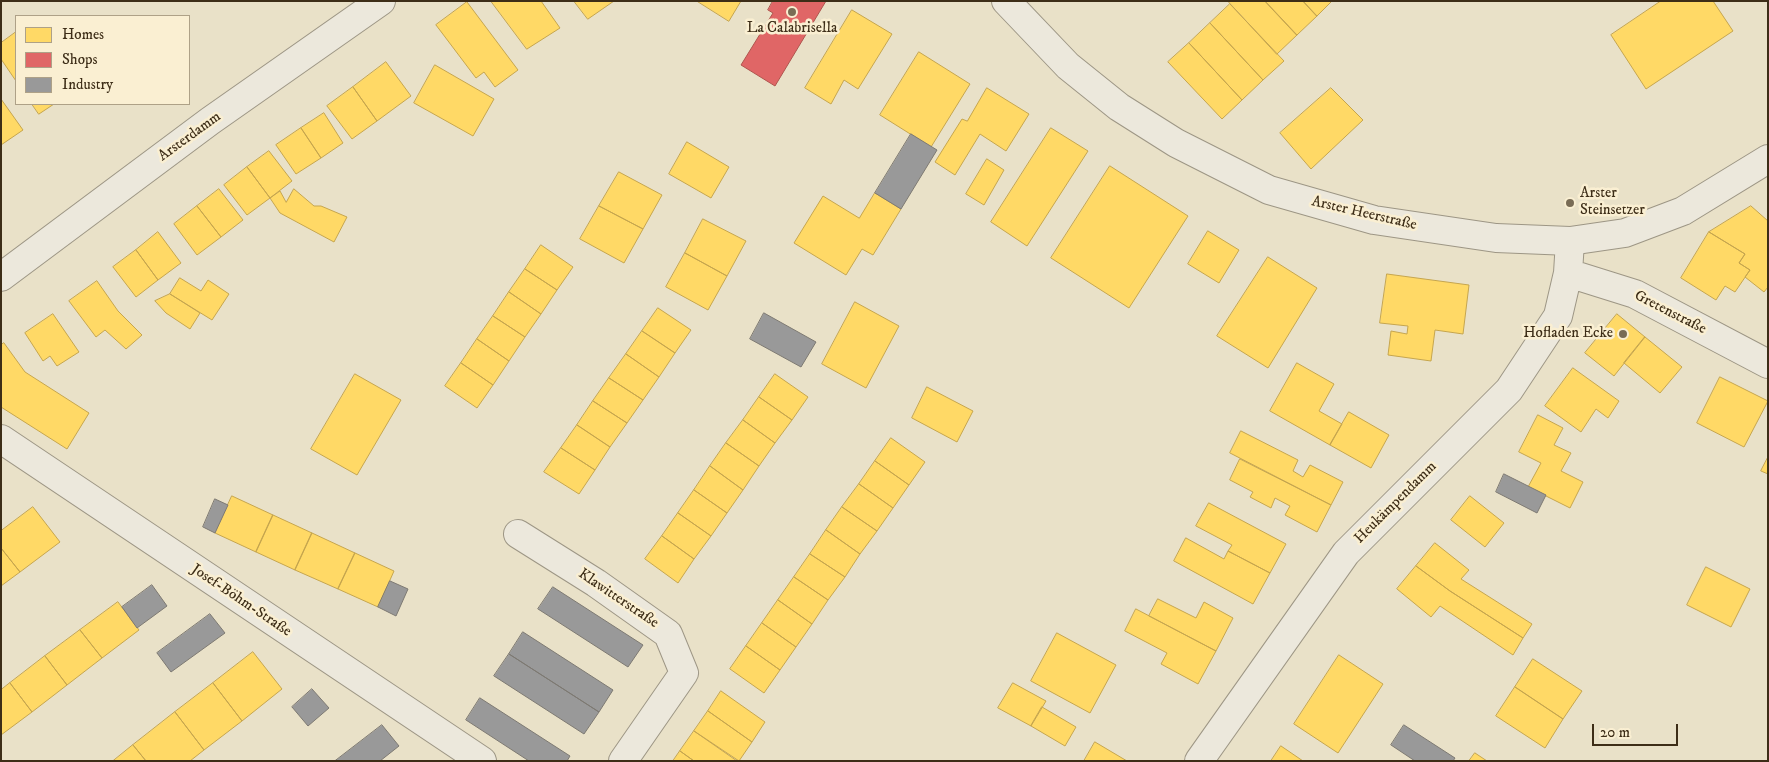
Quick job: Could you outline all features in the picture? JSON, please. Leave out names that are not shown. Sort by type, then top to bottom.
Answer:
[{"type":"street","name":"Arsterdamm","points":[[1,276],[210,121],[381,1]]},
{"type":"street","name":"Arster Heerstraße","points":[[1006,1],[1068,66],[1119,107],[1176,143],[1269,190],[1374,220],[1438,231],[1496,238],[1570,241],[1625,233],[1683,211],[1768,159]]},
{"type":"street","name":"Heukämpendamm","points":[[1199,761],[1346,553],[1509,390],[1558,316],[1568,274],[1570,241]]},
{"type":"street","name":"Gretenstraße","points":[[1568,274],[1635,294],[1768,364]]},
{"type":"street","name":"Josef-Böhm-Straße","points":[[1,439],[482,761]]},
{"type":"street","name":"Klawitterstraße","points":[[518,534],[596,583],[668,634],[684,673],[623,761]]},
{"type":"building: Homes","points":[[491,1],[541,1],[560,28],[527,49]]},
{"type":"building: Homes","points":[[574,1],[614,1],[588,19]]},
{"type":"building: Homes","points":[[697,1],[741,1],[729,21]]},
{"type":"building: Homes","points":[[1228,1],[1265,1],[1297,35],[1277,54]]},
{"type":"building: Homes","points":[[1265,1],[1303,1],[1317,16],[1297,35]]},
{"type":"building: Homes","points":[[1303,1],[1332,1],[1317,16]]},
{"type":"building: Homes","points":[[1661,1],[1713,1],[1733,31],[1646,89],[1611,35]]},
{"type":"building: Homes","points":[[467,2],[518,70],[495,87],[484,72],[476,78],[436,25]]},
{"type":"building: Homes","points":[[1230,4],[1284,61],[1263,80],[1210,23]]},
{"type":"building: Homes","points":[[852,10],[892,34],[858,89],[844,80],[831,104],[805,88]]},
{"type":"building: Homes","points":[[1210,23],[1263,80],[1242,100],[1189,43]]},
{"type":"building: Homes","points":[[15,33],[15,80],[1,59],[1,43]]},
{"type":"building: Homes","points":[[1189,43],[1242,100],[1222,119],[1168,62]]},
{"type":"building: Homes","points":[[919,52],[970,84],[931,147],[880,115]]},
{"type":"building: Homes","points":[[386,62],[411,96],[377,121],[353,87]]},
{"type":"building: Homes","points":[[435,65],[494,99],[473,136],[414,103]]},
{"type":"building: Homes","points":[[353,87],[377,121],[352,139],[327,106]]},
{"type":"building: Homes","points":[[987,88],[1029,114],[1006,151],[980,134],[955,175],[935,162],[962,119],[967,121]]},
{"type":"building: Homes","points":[[1331,88],[1363,120],[1311,169],[1280,133]]},
{"type":"building: Homes","points":[[1,99],[23,130],[1,145]]},
{"type":"building: Homes","points":[[33,105],[52,105],[39,114]]},
{"type":"building: Homes","points":[[324,113],[343,143],[321,158],[301,128]]},
{"type":"building: Homes","points":[[301,128],[321,158],[296,174],[276,145]]},
{"type":"building: Homes","points":[[1051,128],[1088,151],[1027,246],[991,222]]},
{"type":"building: Homes","points":[[687,142],[729,167],[711,198],[669,174]]},
{"type":"building: Homes","points":[[269,151],[292,181],[270,198],[247,167]]},
{"type":"building: Homes","points":[[987,159],[1004,170],[984,205],[966,194]]},
{"type":"building: Homes","points":[[1110,166],[1188,216],[1129,308],[1051,258]]},
{"type":"building: Homes","points":[[247,167],[270,198],[247,215],[224,185]]},
{"type":"building: Homes","points":[[619,172],[662,195],[643,229],[599,206]]},
{"type":"building: Homes","points":[[219,189],[243,220],[221,237],[197,206]]},
{"type":"building: Homes","points":[[294,189],[314,206],[321,206],[347,217],[334,242],[280,213],[270,198],[280,191],[286,202]]},
{"type":"building: Homes","points":[[875,193],[901,209],[873,255],[862,249],[846,275],[794,243],[823,196],[859,218]]},
{"type":"building: Homes","points":[[197,206],[221,237],[197,255],[174,224]]},
{"type":"building: Homes","points":[[599,206],[643,229],[624,263],[580,239]]},
{"type":"building: Homes","points":[[1751,206],[1768,221],[1768,287],[1764,292],[1745,277],[1750,270],[1739,263],[1745,254],[1709,232]]},
{"type":"building: Homes","points":[[703,219],[746,241],[727,276],[685,253]]},
{"type":"building: Homes","points":[[1208,231],[1239,250],[1219,283],[1188,264]]},
{"type":"building: Homes","points":[[158,232],[181,263],[158,280],[136,250]]},
{"type":"building: Homes","points":[[1709,232],[1745,254],[1739,263],[1750,270],[1735,292],[1725,286],[1716,300],[1681,278]]},
{"type":"building: Homes","points":[[541,245],[573,267],[557,290],[525,269]]},
{"type":"building: Homes","points":[[136,250],[158,280],[136,297],[113,267]]},
{"type":"building: Homes","points":[[685,253],[727,276],[708,310],[666,287]]},
{"type":"building: Homes","points":[[1268,257],[1317,288],[1268,368],[1217,336]]},
{"type":"building: Homes","points":[[525,269],[557,290],[541,314],[509,292]]},
{"type":"building: Homes","points":[[1387,274],[1469,285],[1463,334],[1435,330],[1431,361],[1388,355],[1391,331],[1407,334],[1408,326],[1380,323]]},
{"type":"building: Homes","points":[[180,278],[201,291],[208,280],[229,294],[212,320],[170,294]]},
{"type":"building: Homes","points":[[97,281],[118,311],[142,335],[126,349],[105,330],[96,337],[69,301]]},
{"type":"building: Homes","points":[[509,292],[541,314],[525,337],[493,316]]},
{"type":"building: Homes","points":[[170,294],[200,313],[190,329],[166,313],[155,301]]},
{"type":"building: Homes","points":[[855,302],[899,326],[866,388],[822,364]]},
{"type":"building: Homes","points":[[658,308],[691,330],[675,353],[642,331]]},
{"type":"building: Homes","points":[[53,314],[79,352],[57,366],[50,356],[43,361],[25,333]]},
{"type":"building: Homes","points":[[1617,314],[1645,337],[1614,376],[1585,353]]},
{"type":"building: Homes","points":[[493,316],[525,337],[509,361],[477,339]]},
{"type":"building: Homes","points":[[642,331],[675,353],[659,377],[626,354]]},
{"type":"building: Homes","points":[[1645,337],[1682,367],[1660,393],[1624,363]]},
{"type":"building: Homes","points":[[477,339],[509,361],[493,385],[461,363]]},
{"type":"building: Homes","points":[[4,343],[25,372],[89,413],[67,449],[1,407],[1,345]]},
{"type":"building: Homes","points":[[626,354],[659,377],[643,400],[609,378]]},
{"type":"building: Homes","points":[[461,363],[493,385],[477,408],[445,386]]},
{"type":"building: Homes","points":[[1297,363],[1334,384],[1319,411],[1342,424],[1330,445],[1270,411]]},
{"type":"building: Homes","points":[[1573,368],[1619,401],[1608,418],[1596,409],[1581,432],[1545,406]]},
{"type":"building: Homes","points":[[355,374],[401,400],[357,475],[311,449]]},
{"type":"building: Homes","points":[[775,374],[808,397],[792,420],[759,397]]},
{"type":"building: Homes","points":[[1720,377],[1768,401],[1744,447],[1697,423]]},
{"type":"building: Homes","points":[[609,378],[643,400],[627,423],[593,401]]},
{"type":"building: Homes","points":[[927,387],[973,411],[957,442],[912,418]]},
{"type":"building: Homes","points":[[759,397],[792,420],[775,443],[743,420]]},
{"type":"building: Homes","points":[[593,401],[627,423],[610,447],[577,425]]},
{"type":"building: Homes","points":[[1349,412],[1389,435],[1371,468],[1330,445]]},
{"type":"building: Homes","points":[[1538,415],[1563,428],[1554,445],[1571,453],[1561,471],[1583,482],[1570,508],[1528,487],[1541,463],[1519,452]]},
{"type":"building: Homes","points":[[743,420],[775,443],[759,466],[726,443]]},
{"type":"building: Homes","points":[[577,425],[610,447],[595,470],[561,448]]},
{"type":"building: Homes","points":[[1241,431],[1298,460],[1293,471],[1303,477],[1310,465],[1343,482],[1331,505],[1230,453]]},
{"type":"building: Homes","points":[[891,438],[925,462],[909,485],[875,461]]},
{"type":"building: Homes","points":[[726,443],[759,466],[743,490],[710,466]]},
{"type":"building: Homes","points":[[561,448],[595,470],[579,494],[544,472]]},
{"type":"building: Homes","points":[[1768,457],[1768,474],[1761,471]]},
{"type":"building: Homes","points":[[1240,459],[1331,505],[1317,532],[1285,515],[1290,506],[1275,498],[1271,508],[1250,497],[1253,492],[1230,480]]},
{"type":"building: Homes","points":[[875,461],[909,485],[893,508],[859,484]]},
{"type":"building: Homes","points":[[710,466],[743,490],[727,513],[694,490]]},
{"type":"building: Homes","points":[[859,484],[893,508],[877,531],[842,507]]},
{"type":"building: Homes","points":[[694,490],[727,513],[711,536],[678,513]]},
{"type":"building: Homes","points":[[232,496],[273,515],[256,552],[215,533]]},
{"type":"building: Homes","points":[[1470,496],[1504,523],[1485,547],[1451,520]]},
{"type":"building: Homes","points":[[1209,503],[1286,544],[1270,573],[1228,551],[1232,545],[1196,526]]},
{"type":"building: Homes","points":[[33,507],[60,542],[20,572],[1,548],[1,531]]},
{"type":"building: Homes","points":[[842,507],[877,531],[860,554],[826,530]]},
{"type":"building: Homes","points":[[678,513],[711,536],[694,559],[662,536]]},
{"type":"building: Homes","points":[[273,515],[312,533],[295,570],[256,552]]},
{"type":"building: Homes","points":[[826,530],[860,554],[845,577],[810,554]]},
{"type":"building: Homes","points":[[312,533],[355,553],[338,589],[295,570]]},
{"type":"building: Homes","points":[[662,536],[694,559],[678,583],[645,559]]},
{"type":"building: Homes","points":[[1186,538],[1224,559],[1228,551],[1270,573],[1253,604],[1174,561]]},
{"type":"building: Homes","points":[[1435,543],[1469,570],[1461,579],[1532,624],[1523,638],[1450,591],[1416,566]]},
{"type":"building: Homes","points":[[1,548],[20,572],[1,586]]},
{"type":"building: Homes","points":[[355,553],[394,571],[378,607],[338,589]]},
{"type":"building: Homes","points":[[810,554],[845,577],[828,600],[794,577]]},
{"type":"building: Homes","points":[[1416,566],[1450,591],[1523,638],[1513,655],[1440,606],[1431,617],[1397,589]]},
{"type":"building: Homes","points":[[1706,567],[1750,589],[1731,627],[1687,605]]},
{"type":"building: Homes","points":[[794,577],[828,600],[812,624],[778,600]]},
{"type":"building: Homes","points":[[1158,599],[1196,618],[1204,602],[1233,618],[1216,651],[1149,616]]},
{"type":"building: Homes","points":[[778,600],[812,624],[796,647],[762,623]]},
{"type":"building: Homes","points":[[118,602],[139,630],[102,658],[80,630]]},
{"type":"building: Homes","points":[[1136,609],[1216,651],[1198,684],[1161,664],[1167,653],[1125,631]]},
{"type":"building: Homes","points":[[762,623],[796,647],[780,670],[746,646]]},
{"type":"building: Homes","points":[[80,630],[102,658],[67,685],[45,656]]},
{"type":"building: Homes","points":[[1057,633],[1116,665],[1090,713],[1031,681]]},
{"type":"building: Homes","points":[[746,646],[780,670],[764,693],[730,669]]},
{"type":"building: Homes","points":[[253,652],[282,689],[242,721],[213,683]]},
{"type":"building: Homes","points":[[1339,655],[1383,684],[1338,753],[1294,724]]},
{"type":"building: Homes","points":[[45,656],[67,685],[32,712],[10,683]]},
{"type":"building: Homes","points":[[1533,659],[1582,691],[1563,719],[1515,687]]},
{"type":"building: Homes","points":[[10,683],[32,712],[1,735],[1,690]]},
{"type":"building: Homes","points":[[213,683],[242,721],[204,750],[175,712]]},
{"type":"building: Homes","points":[[1013,683],[1046,701],[1031,726],[998,708]]},
{"type":"building: Homes","points":[[1515,687],[1563,719],[1545,748],[1496,716]]},
{"type":"building: Homes","points":[[721,691],[765,722],[752,742],[708,711]]},
{"type":"building: Homes","points":[[1042,707],[1076,727],[1065,746],[1031,726]]},
{"type":"building: Homes","points":[[708,711],[752,742],[739,761],[694,731]]},
{"type":"building: Homes","points":[[175,712],[204,750],[190,761],[146,761],[133,745]]},
{"type":"building: Homes","points":[[694,731],[737,761],[694,761],[680,751]]},
{"type":"building: Homes","points":[[1095,742],[1127,761],[1084,761]]},
{"type":"building: Homes","points":[[133,745],[146,761],[113,761]]},
{"type":"building: Homes","points":[[1281,746],[1303,761],[1271,761]]},
{"type":"building: Homes","points":[[680,751],[694,761],[673,761]]},
{"type":"building: Homes","points":[[1475,753],[1487,761],[1469,761]]},
{"type":"building: Shops","points":[[773,1],[826,1],[775,86],[741,65],[773,13],[768,10]]},
{"type":"building: Industry","points":[[911,134],[937,150],[901,209],[875,193]]},
{"type":"building: Industry","points":[[764,313],[816,342],[801,367],[750,339]]},
{"type":"building: Industry","points":[[1504,474],[1546,495],[1537,513],[1496,492]]},
{"type":"building: Industry","points":[[215,499],[228,505],[215,533],[203,527]]},
{"type":"building: Industry","points":[[390,581],[408,589],[396,616],[378,607]]},
{"type":"building: Industry","points":[[152,585],[167,606],[137,628],[122,607]]},
{"type":"building: Industry","points":[[553,587],[643,645],[628,667],[538,609]]},
{"type":"building: Industry","points":[[210,614],[225,633],[171,672],[157,653]]},
{"type":"building: Industry","points":[[523,632],[613,690],[599,712],[509,654]]},
{"type":"building: Industry","points":[[509,654],[599,712],[584,734],[494,676]]},
{"type":"building: Industry","points":[[312,689],[329,708],[308,726],[292,707]]},
{"type":"building: Industry","points":[[480,698],[570,756],[567,761],[529,761],[466,720]]},
{"type":"building: Industry","points":[[382,725],[399,746],[380,761],[335,761]]},
{"type":"building: Industry","points":[[1404,725],[1455,758],[1453,761],[1415,761],[1391,745]]},
{"type":"place","name":"La Calabrisella","points":[[792,12]]},
{"type":"place","name":"Arster Steinsetzer","points":[[1570,203]]},
{"type":"place","name":"Hofladen Ecke","points":[[1623,334]]}]
